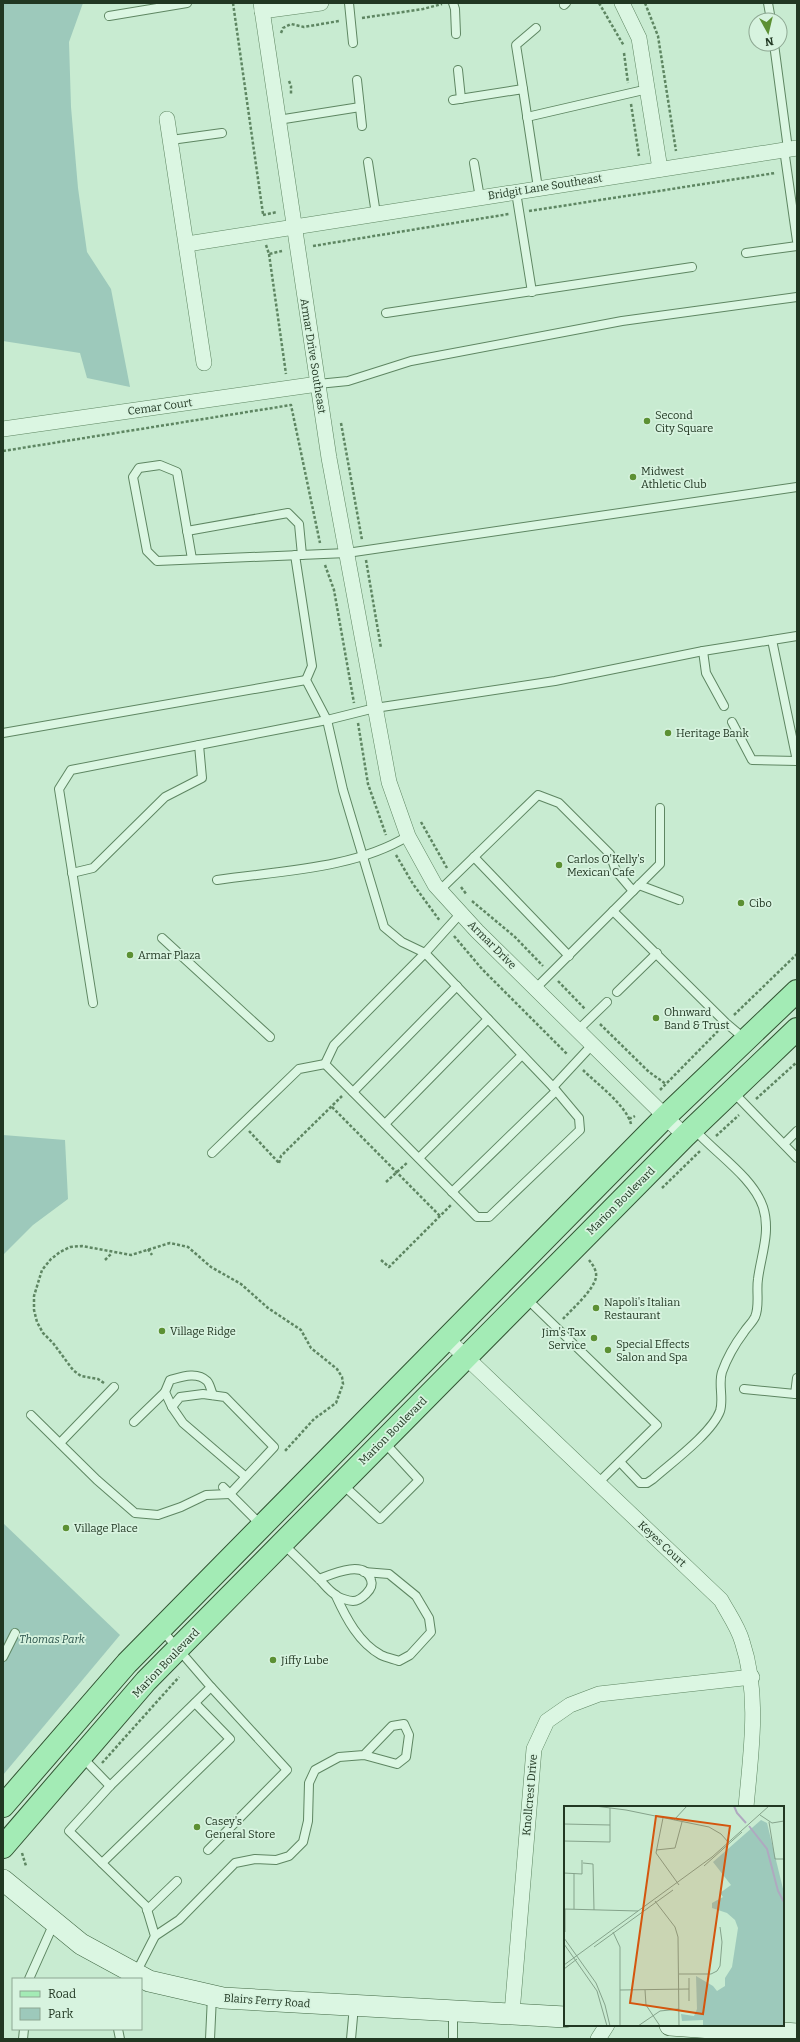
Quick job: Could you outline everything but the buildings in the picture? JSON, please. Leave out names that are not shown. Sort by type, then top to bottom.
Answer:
[{"type":"main road","points":[[3,1806],[127,1663],[448,1340],[666,1117],[797,991]]},
{"type":"main road","name":"Marion Boulevard","points":[[3,1848],[146,1681],[689,1132],[797,1029]]},
{"type":"main road","name":"Blairs Ferry Road","points":[[3,1880],[81,1944],[134,1976]]},
{"type":"main road","name":"Blairs Ferry Road","points":[[142,1979],[212,1996],[231,1999],[564,2017]]},
{"type":"main road","points":[[679,2026],[725,2031],[797,2034]]},
{"type":"street","points":[[261,7],[321,3]]},
{"type":"street","points":[[622,3],[639,38],[660,169]]},
{"type":"street","name":"Armar Drive Southeast","points":[[261,7],[293,228],[318,384],[375,708]]},
{"type":"street","points":[[167,119],[204,363]]},
{"type":"street","name":"Bridgit Lane Southeast","points":[[187,244],[790,149]]},
{"type":"street","name":"Cemar Court","points":[[3,429],[318,384]]},
{"type":"street","name":"Armar Drive","points":[[375,708],[388,782],[408,836],[440,890],[461,913],[666,1117],[689,1132]]},
{"type":"street","name":"Keyes Court","points":[[448,1340],[721,1600],[742,1639],[752,1677],[754,1716],[746,1806]]},
{"type":"street","name":"Knollcrest Drive","points":[[512,2013],[534,1749],[547,1721],[570,1705],[599,1694],[752,1677]]},
{"type":"street","points":[[598,2039],[606,2026]]},
{"type":"lane","points":[[109,16],[187,3]]},
{"type":"lane","points":[[349,3],[353,43]]},
{"type":"lane","points":[[453,3],[455,8],[456,34]]},
{"type":"lane","points":[[536,28],[516,45],[538,188]]},
{"type":"lane","points":[[775,52],[790,149],[787,171],[797,241]]},
{"type":"lane","points":[[458,70],[457,99],[523,89]]},
{"type":"lane","points":[[357,80],[362,126]]},
{"type":"lane","points":[[527,117],[648,89]]},
{"type":"lane","points":[[278,120],[360,107]]},
{"type":"lane","points":[[171,140],[222,133]]},
{"type":"lane","points":[[368,162],[376,214]]},
{"type":"lane","points":[[474,162],[480,198]]},
{"type":"lane","points":[[516,192],[532,292]]},
{"type":"lane","points":[[746,253],[797,246]]},
{"type":"lane","points":[[386,313],[692,267]]},
{"type":"lane","points":[[318,384],[348,381],[411,361],[622,321],[797,297]]},
{"type":"lane","points":[[192,559],[177,472],[160,465],[139,468],[133,477],[147,551],[157,561],[347,553],[797,486]]},
{"type":"lane","points":[[187,531],[288,513],[298,524],[298,555],[312,666],[306,680]]},
{"type":"lane","points":[[93,1003],[59,789],[72,770],[327,720],[375,708],[555,681],[703,651],[797,636]]},
{"type":"lane","points":[[732,722],[752,760],[797,761],[795,741],[772,640]]},
{"type":"lane","points":[[703,651],[706,673],[724,706]]},
{"type":"lane","points":[[306,680],[327,720],[343,790],[384,927],[402,942],[426,953],[554,1089],[579,1118],[580,1130],[490,1217],[477,1217],[325,1064]]},
{"type":"lane","points":[[3,733],[306,680]]},
{"type":"lane","points":[[72,873],[93,868],[165,797],[202,778],[199,745]]},
{"type":"lane","points":[[440,890],[538,795],[559,803],[610,854],[616,871],[636,888],[679,900]]},
{"type":"lane","points":[[536,988],[660,864],[660,808]]},
{"type":"lane","points":[[217,880],[332,864],[391,846],[408,836]]},
{"type":"lane","points":[[474,857],[568,956]]},
{"type":"lane","points":[[613,911],[726,1023],[746,1039]]},
{"type":"lane","points":[[325,1064],[334,1045],[426,953],[461,913]]},
{"type":"lane","points":[[162,938],[270,1037]]},
{"type":"lane","points":[[617,992],[657,953]]},
{"type":"lane","points":[[351,1090],[457,986]]},
{"type":"lane","points":[[578,1030],[607,1002]]},
{"type":"lane","points":[[385,1124],[488,1019]]},
{"type":"lane","points":[[455,1195],[554,1089],[592,1044]]},
{"type":"lane","points":[[417,1156],[522,1054]]},
{"type":"lane","points":[[212,1153],[299,1069],[325,1064]]},
{"type":"lane","points":[[732,1091],[797,1158]]},
{"type":"lane","points":[[784,1144],[797,1131]]},
{"type":"lane","points":[[620,1462],[640,1483],[646,1483],[653,1479],[707,1432],[720,1410],[722,1373],[732,1351],[744,1331],[754,1320],[757,1311],[758,1278],[765,1245],[767,1221],[763,1206],[755,1190],[745,1179],[689,1132]]},
{"type":"lane","points":[[526,1297],[657,1425],[598,1483]]},
{"type":"lane","points":[[134,1422],[166,1392],[170,1380],[183,1376],[198,1376],[207,1381],[213,1395]]},
{"type":"lane","points":[[744,1389],[796,1394],[797,1378]]},
{"type":"lane","points":[[60,1443],[112,1389]]},
{"type":"lane","points":[[166,1392],[172,1407],[183,1423],[246,1477]]},
{"type":"lane","points":[[31,1415],[97,1480],[135,1513],[158,1516],[206,1495],[230,1494],[274,1447],[225,1397],[203,1394],[180,1397],[172,1407]]},
{"type":"lane","points":[[342,1483],[380,1519],[419,1480],[383,1441]]},
{"type":"lane","points":[[223,1488],[262,1527]]},
{"type":"lane","points":[[283,1543],[319,1579],[336,1596],[347,1620],[365,1642],[382,1655],[399,1661],[410,1655],[431,1632],[429,1618],[416,1596],[389,1574],[364,1572],[353,1569],[339,1571],[319,1579]]},
{"type":"lane","points":[[336,1596],[353,1601],[361,1599],[372,1585],[371,1579],[364,1572]]},
{"type":"lane","points":[[161,1629],[211,1687],[287,1770],[208,1850]]},
{"type":"lane","points":[[3,1657],[15,1633]]},
{"type":"lane","points":[[155,1936],[146,1906],[69,1831],[110,1786],[211,1687]]},
{"type":"lane","points":[[102,1863],[230,1739],[195,1703]]},
{"type":"lane","points":[[134,1976],[155,1936],[179,1920],[235,1863],[255,1859],[276,1860],[289,1856],[303,1842],[308,1821],[309,1783],[315,1770],[339,1757],[364,1754],[397,1764],[406,1757],[409,1735],[404,1724],[392,1726],[364,1754]]},
{"type":"lane","points":[[82,1756],[110,1786]]},
{"type":"lane","points":[[147,1910],[177,1881]]},
{"type":"lane","points":[[30,1978],[54,1922]]},
{"type":"lane","points":[[210,2039],[212,1996]]},
{"type":"lane","points":[[351,2039],[354,2006]]},
{"type":"lane","points":[[453,2010],[453,2039]]},
{"type":"path","points":[[233,3],[263,214]]},
{"type":"path","points":[[282,39],[281,32],[291,24],[304,27],[423,9],[444,3]]},
{"type":"path","points":[[599,3],[624,46],[629,93],[639,156]]},
{"type":"path","points":[[645,3],[658,36],[676,151],[684,150]]},
{"type":"path","points":[[288,80],[292,86],[295,117]]},
{"type":"path","points":[[313,245],[787,171]]},
{"type":"path","points":[[266,245],[269,254],[291,405],[323,554],[334,590],[368,784],[391,846],[413,884],[447,929],[482,969],[620,1106],[629,1119],[631,1128]]},
{"type":"path","points":[[269,254],[282,251]]},
{"type":"path","points":[[3,451],[291,405]]},
{"type":"path","points":[[242,1124],[279,1163],[281,1156],[351,1090]]},
{"type":"path","points":[[332,1107],[440,1216]]},
{"type":"path","points":[[629,1119],[635,1116]]},
{"type":"path","points":[[386,1182],[417,1156]]},
{"type":"path","points":[[381,1260],[389,1267],[440,1216],[455,1195]]},
{"type":"path","points":[[112,1389],[103,1381],[81,1376],[66,1362],[37,1322],[34,1303],[36,1289],[42,1270],[51,1259],[70,1247],[82,1246],[112,1253],[130,1255],[170,1244],[188,1247],[211,1267],[241,1284],[268,1308],[301,1330],[312,1348],[337,1369],[342,1377],[344,1384],[332,1408],[314,1419],[282,1454],[274,1447]]},
{"type":"path","points":[[148,1249],[152,1255]]},
{"type":"path","points":[[105,1260],[112,1253]]},
{"type":"path","points":[[556,1327],[594,1285],[597,1276],[594,1267],[589,1260]]},
{"type":"green space","points":[[3,3],[83,3],[69,42],[71,107],[78,188],[87,252],[111,289],[130,387],[87,378],[80,353],[3,341]]},
{"type":"green space","points":[[3,1135],[65,1140],[68,1199],[33,1225],[3,1255]]},
{"type":"green space","name":"Thomas Park","points":[[3,1523],[120,1635],[3,1775]]},
{"type":"place","name":"Second City Square","points":[[647,421]]},
{"type":"place","name":"Midwest Athletic Club","points":[[633,477]]},
{"type":"place","name":"Heritage Bank","points":[[668,733]]},
{"type":"place","name":"Carlos O'Kelly's Mexican Cafe","points":[[559,865]]},
{"type":"place","name":"Cibo","points":[[741,903]]},
{"type":"place","name":"Armar Plaza","points":[[130,955]]},
{"type":"place","name":"Ohnward Band & Trust","points":[[656,1018]]},
{"type":"place","name":"Napoli's Italian Restaurant","points":[[596,1308]]},
{"type":"place","name":"Village Ridge","points":[[162,1331]]},
{"type":"place","name":"Jim's Tax Service","points":[[594,1338]]},
{"type":"place","name":"Special Effects Salon and Spa","points":[[608,1350]]},
{"type":"place","name":"Village Place","points":[[66,1528]]},
{"type":"place","name":"Jiffy Lube","points":[[273,1660]]},
{"type":"place","name":"Casey's General Store","points":[[197,1827]]}]
